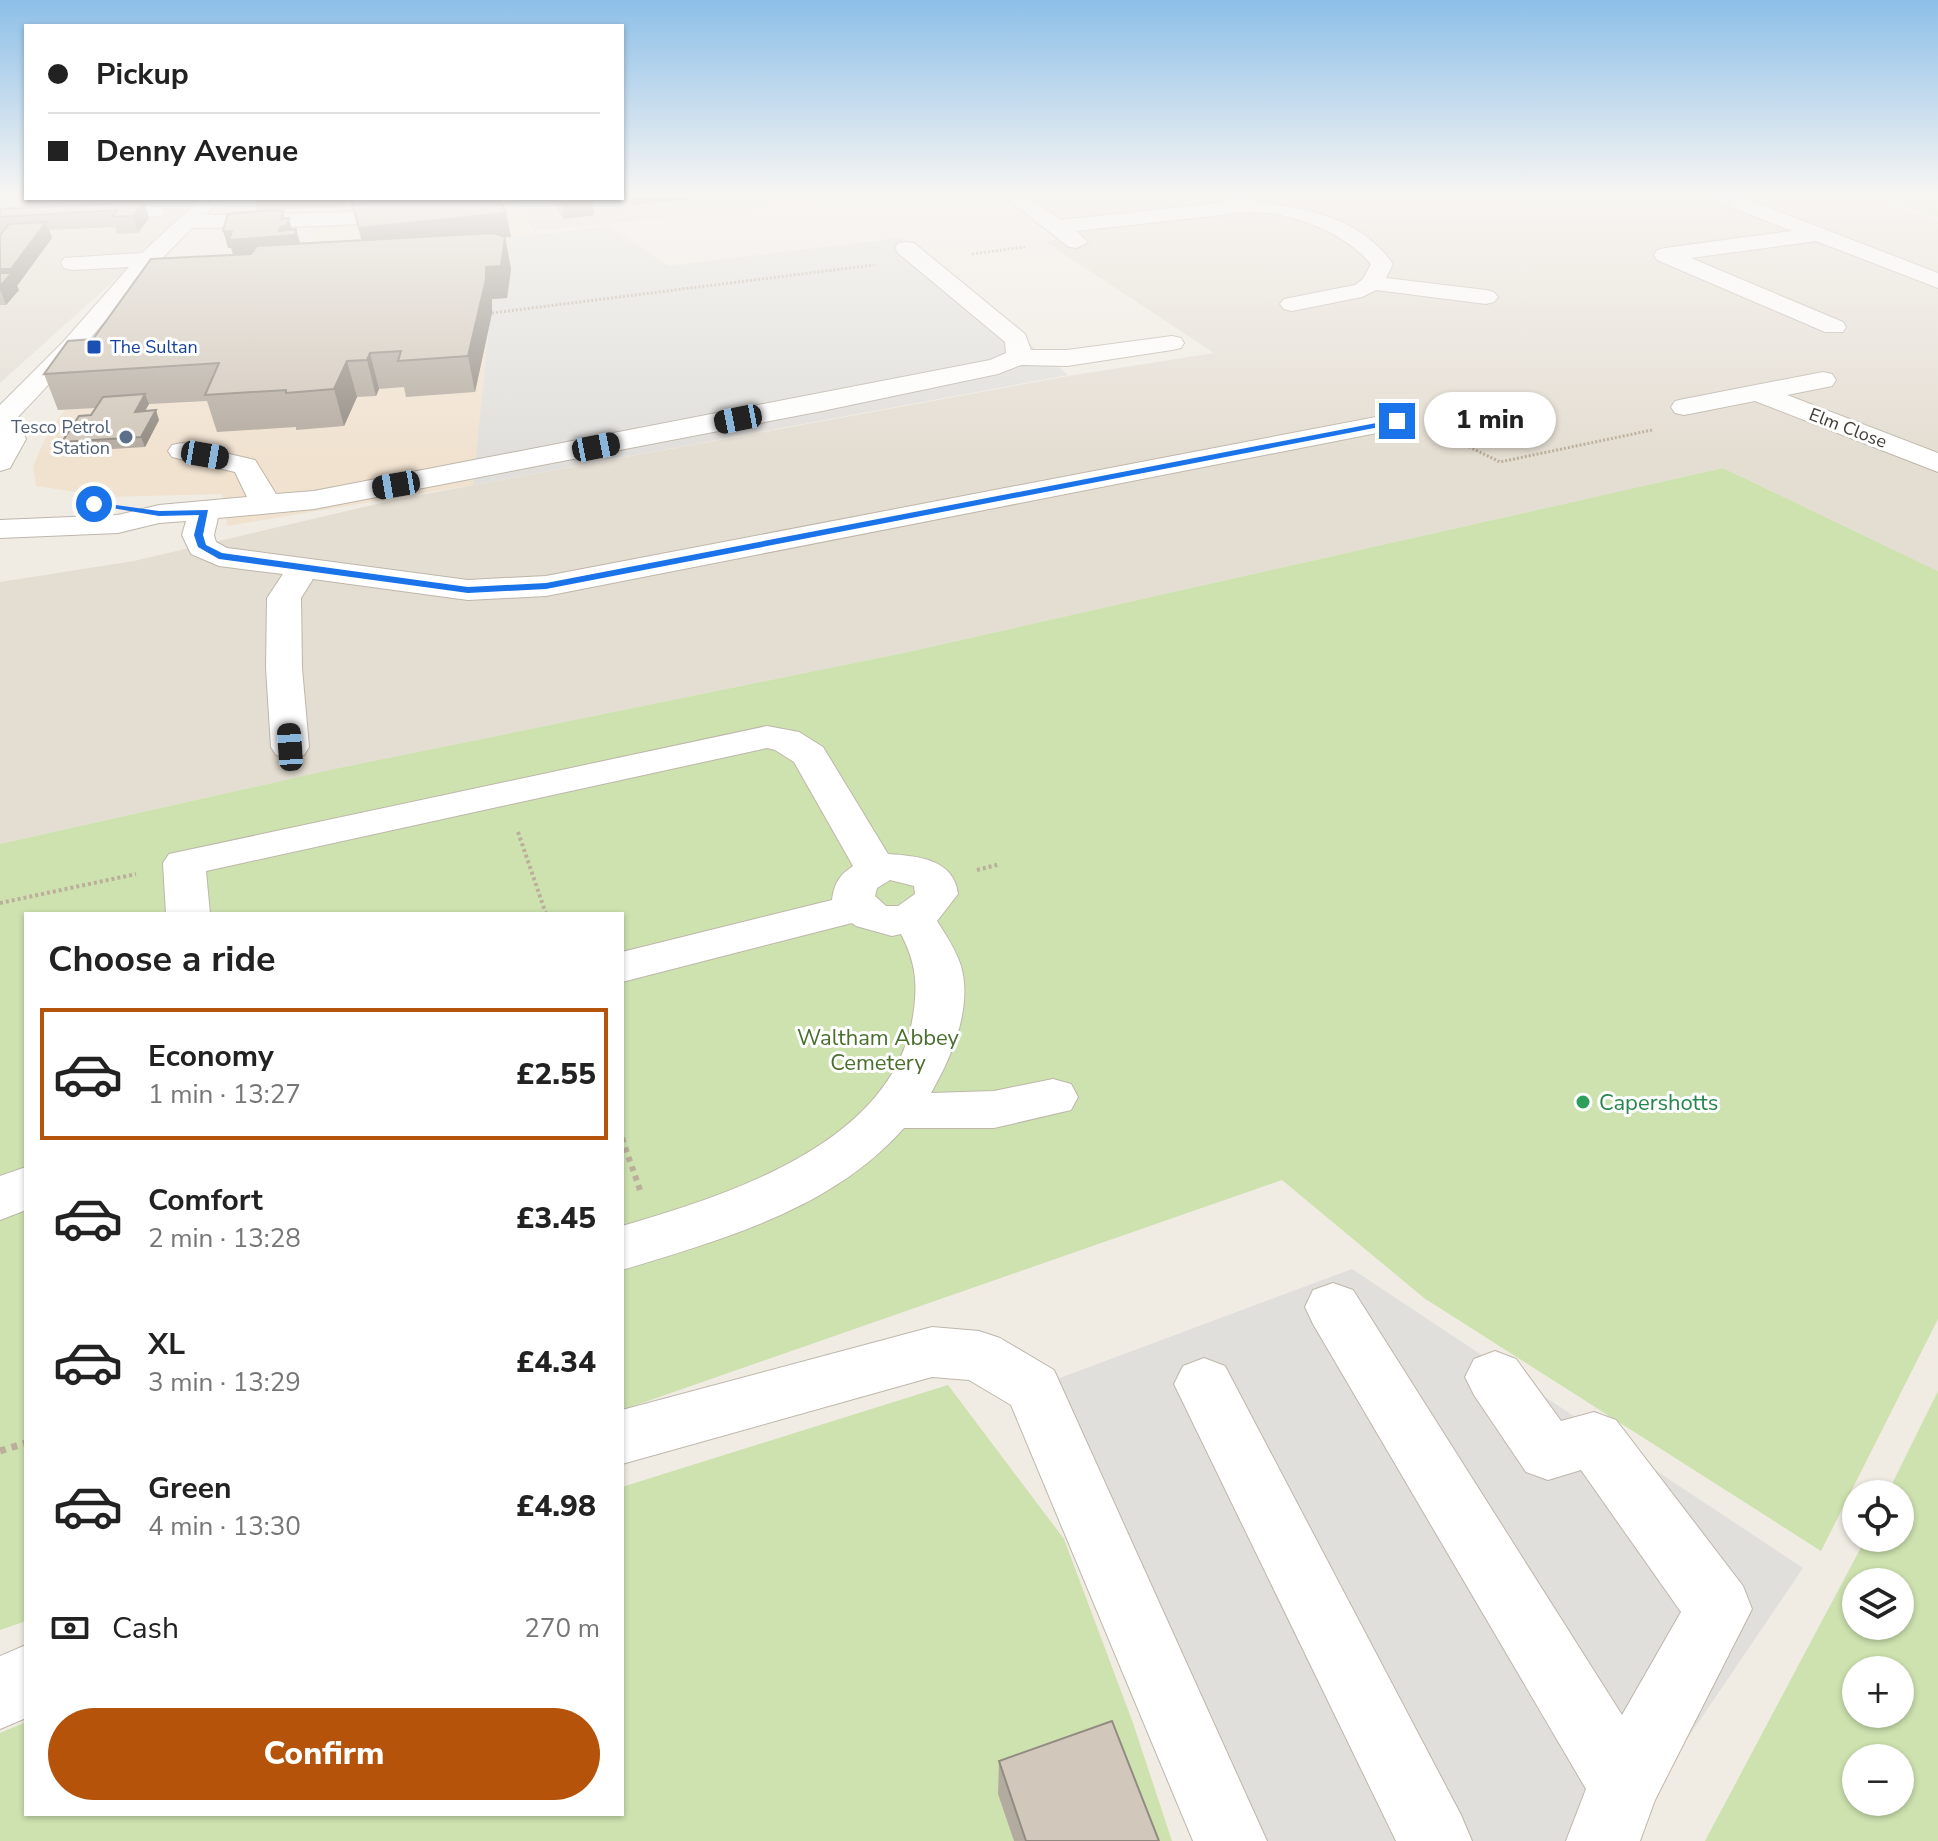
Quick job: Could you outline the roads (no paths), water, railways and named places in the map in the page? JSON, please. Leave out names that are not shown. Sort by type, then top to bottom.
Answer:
[{"type":"street","points":[[0,462],[12,439],[8,407],[127,281]]},
{"type":"street","points":[[945,281],[1016,339],[1019,349],[1017,357]]},
{"type":"street","points":[[1726,281],[1834,327]]},
{"type":"street","points":[[1292,304],[1341,296],[1372,283],[1486,297]]},
{"type":"street","points":[[1267,289],[1315,317]]},
{"type":"street","points":[[0,529],[118,524],[159,514],[264,506],[438,478],[822,403],[998,366],[1017,357],[1067,358],[1172,343],[1148,326]]},
{"type":"street","points":[[1082,334],[1104,353]]},
{"type":"street","name":"Elm Close","points":[[1684,407],[1823,380]]},
{"type":"street","name":"Elm Close","points":[[1758,393],[1938,463]]},
{"type":"street","points":[[204,512],[198,535],[202,547],[219,556],[468,590],[546,586],[1397,421]]},
{"type":"street","points":[[182,451],[245,466],[258,485],[264,506]]},
{"type":"street","points":[[0,507],[94,504],[159,514]]},
{"type":"street","points":[[290,747],[284,668],[284,598],[304,568]]},
{"type":"street","points":[[188,912],[184,863],[767,737],[786,740],[809,755],[867,888]]},
{"type":"street","points":[[624,966],[867,888],[902,867],[915,870],[934,882],[936,899],[930,907],[913,917],[939,967],[940,994],[927,1058],[879,1125],[830,1166],[785,1191],[737,1212],[624,1247]]},
{"type":"street","points":[[892,1109],[967,1113],[1019,1107],[1053,1097]]},
{"type":"street","points":[[0,1199],[24,1188]]},
{"type":"street","points":[[1333,1307],[1614,1812]]},
{"type":"street","points":[[624,1436],[932,1352],[979,1356],[1033,1388],[1230,1841]]},
{"type":"street","points":[[1495,1377],[1548,1452],[1594,1439],[1719,1609],[1614,1812]]},
{"type":"street","points":[[1204,1384],[1435,1841]]},
{"type":"street","points":[[0,1694],[24,1681]]},
{"type":"place","name":"The Sultan","points":[[94,347]]},
{"type":"place","name":"Tesco Petrol Station","points":[[126,437]]},
{"type":"place","name":"Capershotts","points":[[1583,1102]]},
{"type":"park label","name":"Waltham Abbey Cemetery","points":[[878,1050]]}]
